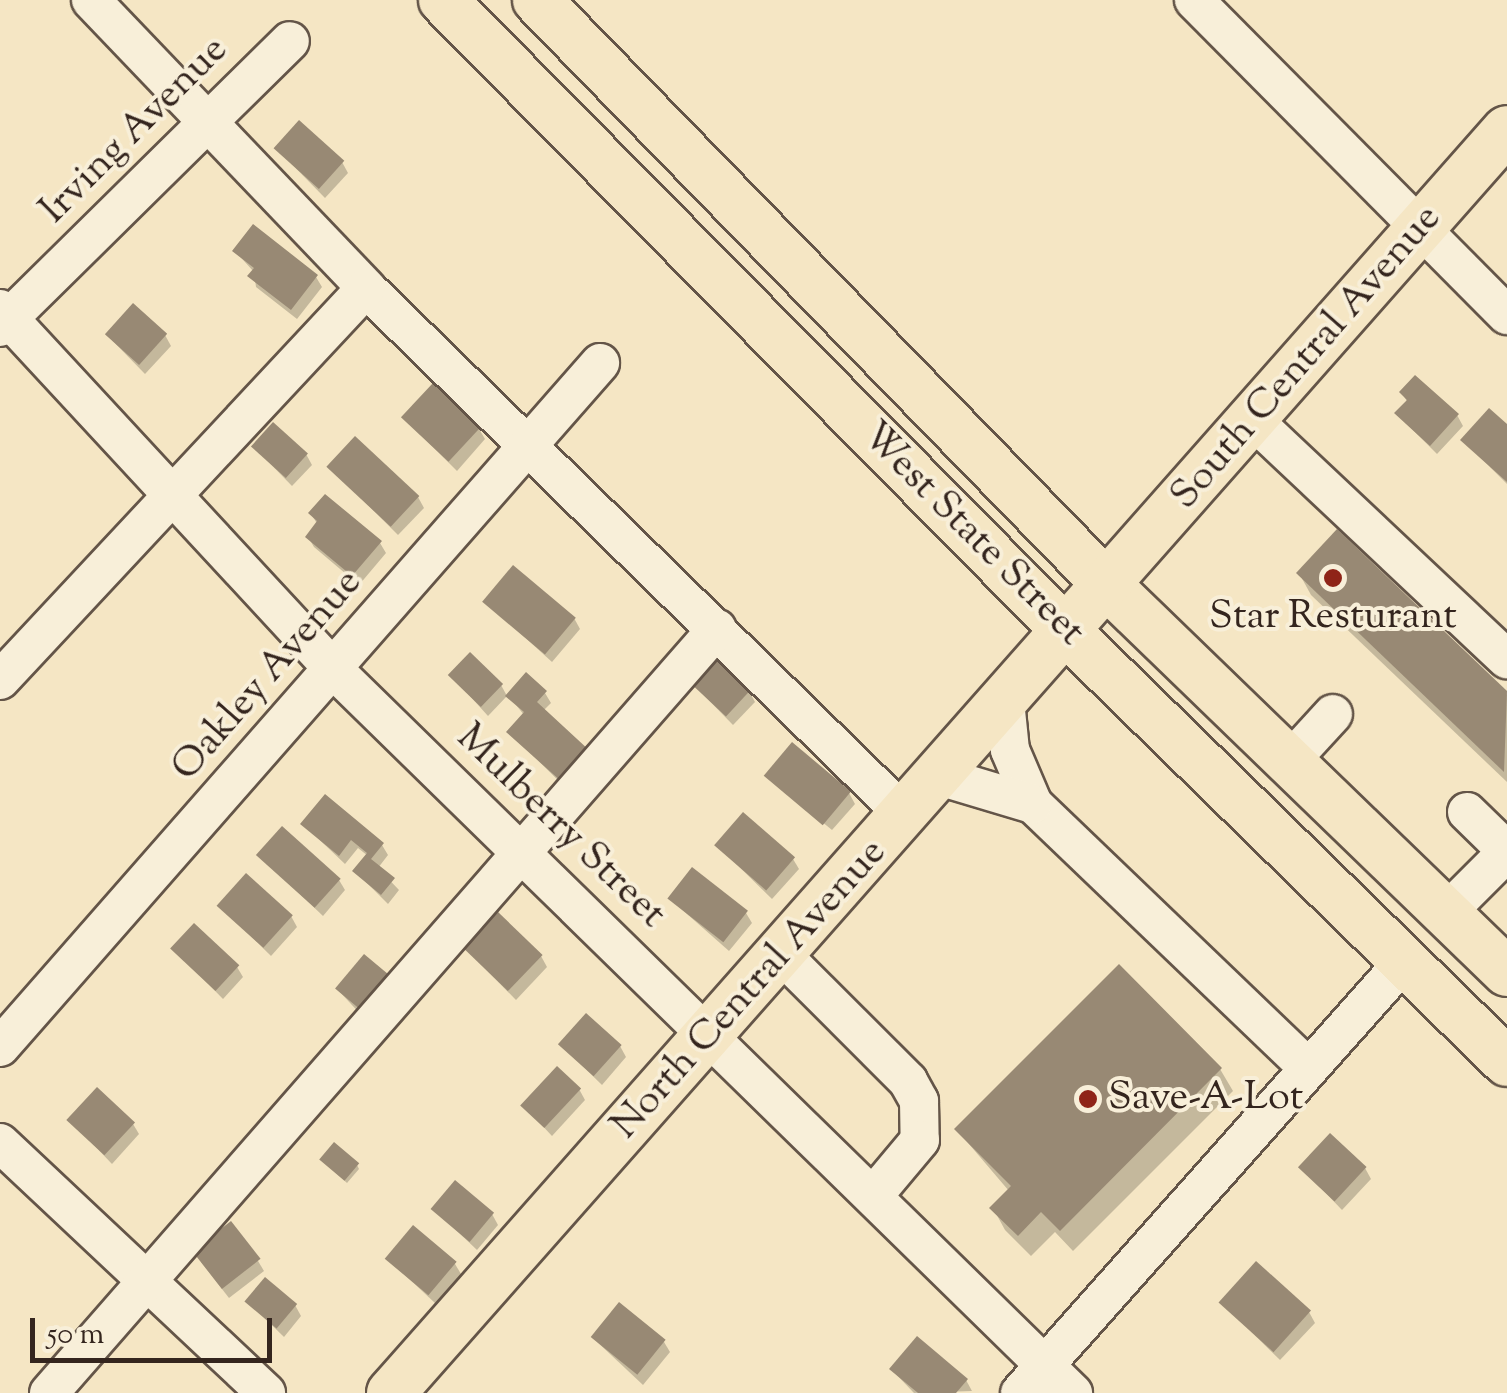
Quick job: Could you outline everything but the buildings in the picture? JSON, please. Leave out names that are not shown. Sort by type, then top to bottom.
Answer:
[{"type":"main road","name":"West State Street","points":[[444,0],[1401,966],[1507,1062]]},
{"type":"main road","name":"West State Street","points":[[537,0],[1108,586],[1507,972]]},
{"type":"main road","name":"South Central Avenue","points":[[1108,586],[1507,130]]},
{"type":"main road","name":"North Central Avenue","points":[[391,1393],[1108,586]]},
{"type":"street","points":[[91,0],[210,119],[366,288],[904,815]]},
{"type":"street","points":[[1194,0],[1507,315]]},
{"type":"street","name":"Irving Avenue","points":[[3,318],[290,42]]},
{"type":"street","points":[[0,680],[366,288]]},
{"type":"street","name":"Mulberry Street","points":[[3,318],[334,670],[873,1196],[1033,1379],[1073,1393]]},
{"type":"street","name":"Oakley Avenue","points":[[0,1047],[600,363]]},
{"type":"street","points":[[1253,420],[1507,659]]},
{"type":"street","points":[[49,1393],[717,628]]},
{"type":"street","points":[[1005,701],[1010,750],[1033,804],[1308,1068]]},
{"type":"street","points":[[1289,762],[1334,714]]},
{"type":"street","points":[[939,776],[1033,804]]},
{"type":"street","points":[[1445,914],[1507,852],[1467,812]]},
{"type":"street","points":[[781,954],[908,1082],[919,1101],[920,1140],[873,1196]]},
{"type":"street","points":[[1033,1379],[1401,966]]},
{"type":"street","points":[[0,1143],[266,1393]]},
{"type":"place","name":"Star Resturant","points":[[1333,578]]},
{"type":"place","name":"Save-A-Lot","points":[[1088,1099]]}]
